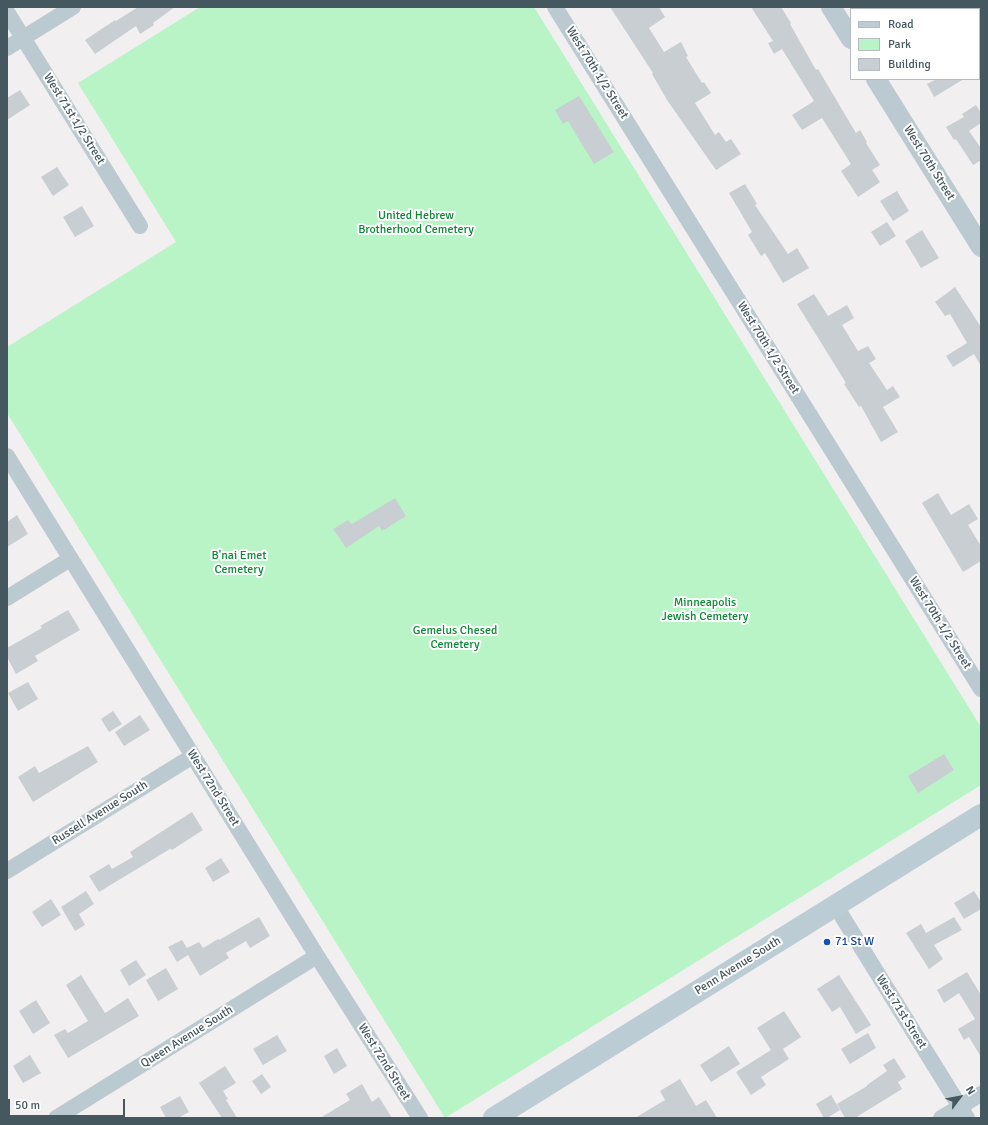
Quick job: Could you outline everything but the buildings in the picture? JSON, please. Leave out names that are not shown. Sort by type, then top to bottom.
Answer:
[{"type":"main road","name":"Penn Avenue South","points":[[494,1118],[981,815]]},
{"type":"street","points":[[7,48],[73,7]]},
{"type":"street","name":"West 70th 1/2 Street","points":[[555,7],[981,689]]},
{"type":"street","points":[[831,7],[850,37]]},
{"type":"street","name":"West 71st 1/2 Street","points":[[7,12],[140,226]]},
{"type":"street","name":"West 70th Street","points":[[877,80],[981,247]]},
{"type":"street","name":"West 72nd Street","points":[[7,456],[317,956],[420,1118]]},
{"type":"street","points":[[7,598],[70,559]]},
{"type":"street","name":"Russell Avenue South","points":[[7,871],[193,756]]},
{"type":"street","name":"West 71st Street","points":[[835,905],[964,1112]]},
{"type":"street","name":"Queen Avenue South","points":[[56,1118],[317,956]]},
{"type":"street","points":[[941,1118],[964,1112],[981,1094]]},
{"type":"green space","points":[[200,7],[534,7],[981,727],[981,785],[445,1118],[7,413],[7,347],[176,242],[78,83]]},
{"type":"place","name":"71 St W","points":[[827,942]]},
{"type":"park label","name":"United Hebrew Brotherhood Cemetery","points":[[416,223]]},
{"type":"park label","name":"B'nai Emet Cemetery","points":[[239,563]]},
{"type":"park label","name":"Minneapolis Jewish Cemetery","points":[[705,610]]},
{"type":"park label","name":"Gemelus Chesed Cemetery","points":[[455,638]]}]
